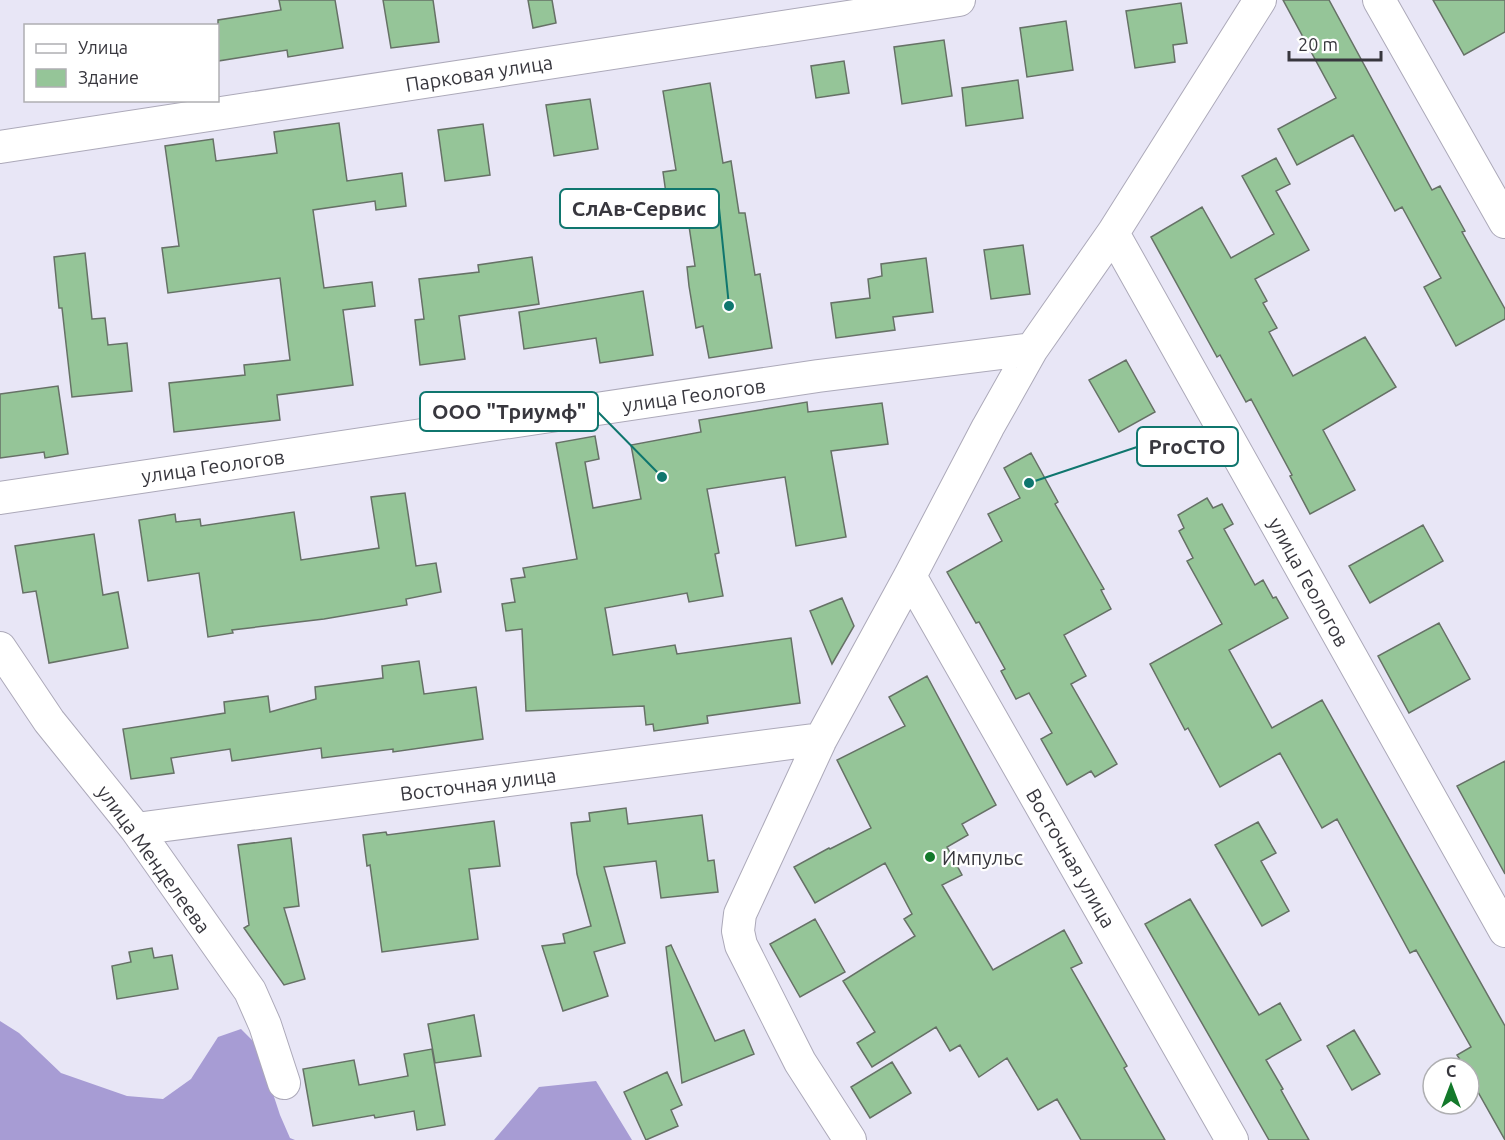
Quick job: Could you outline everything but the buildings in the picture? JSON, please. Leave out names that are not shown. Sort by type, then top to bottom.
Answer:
[{"type":"street","name":"Парковая улица","points":[[0,147],[959,0]]},
{"type":"street","points":[[849,1140],[800,1062],[741,945],[738,931],[745,899],[820,739],[1032,349],[1113,233],[1260,0]]},
{"type":"street","points":[[1379,0],[1505,222]]},
{"type":"street","name":"улица Геологов","points":[[1113,233],[1505,931]]},
{"type":"street","name":"улица Геологов","points":[[0,498],[818,376],[1032,349]]},
{"type":"street","name":"Восточная улица","points":[[910,576],[1232,1140]]},
{"type":"street","name":"улица Менделеева","points":[[0,648],[49,721],[136,829],[250,991],[265,1025],[284,1083]]},
{"type":"street","name":"Восточная улица","points":[[136,829],[820,739]]},
{"type":"shaded area","points":[[0,1021],[19,1033],[61,1073],[127,1096],[163,1099],[191,1079],[218,1037],[241,1029],[257,1045],[280,1115],[290,1138],[295,1140],[0,1140]]},
{"type":"shaded area","points":[[596,1081],[632,1140],[494,1140],[539,1087]]},
{"type":"place","name":"СлАв-Сервис","points":[[729,306]]},
{"type":"place","name":"ООО \"Триумф\"","points":[[662,477]]},
{"type":"place","name":"ProСТО","points":[[1029,483]]},
{"type":"place","name":"Импульс","points":[[930,857]]}]
